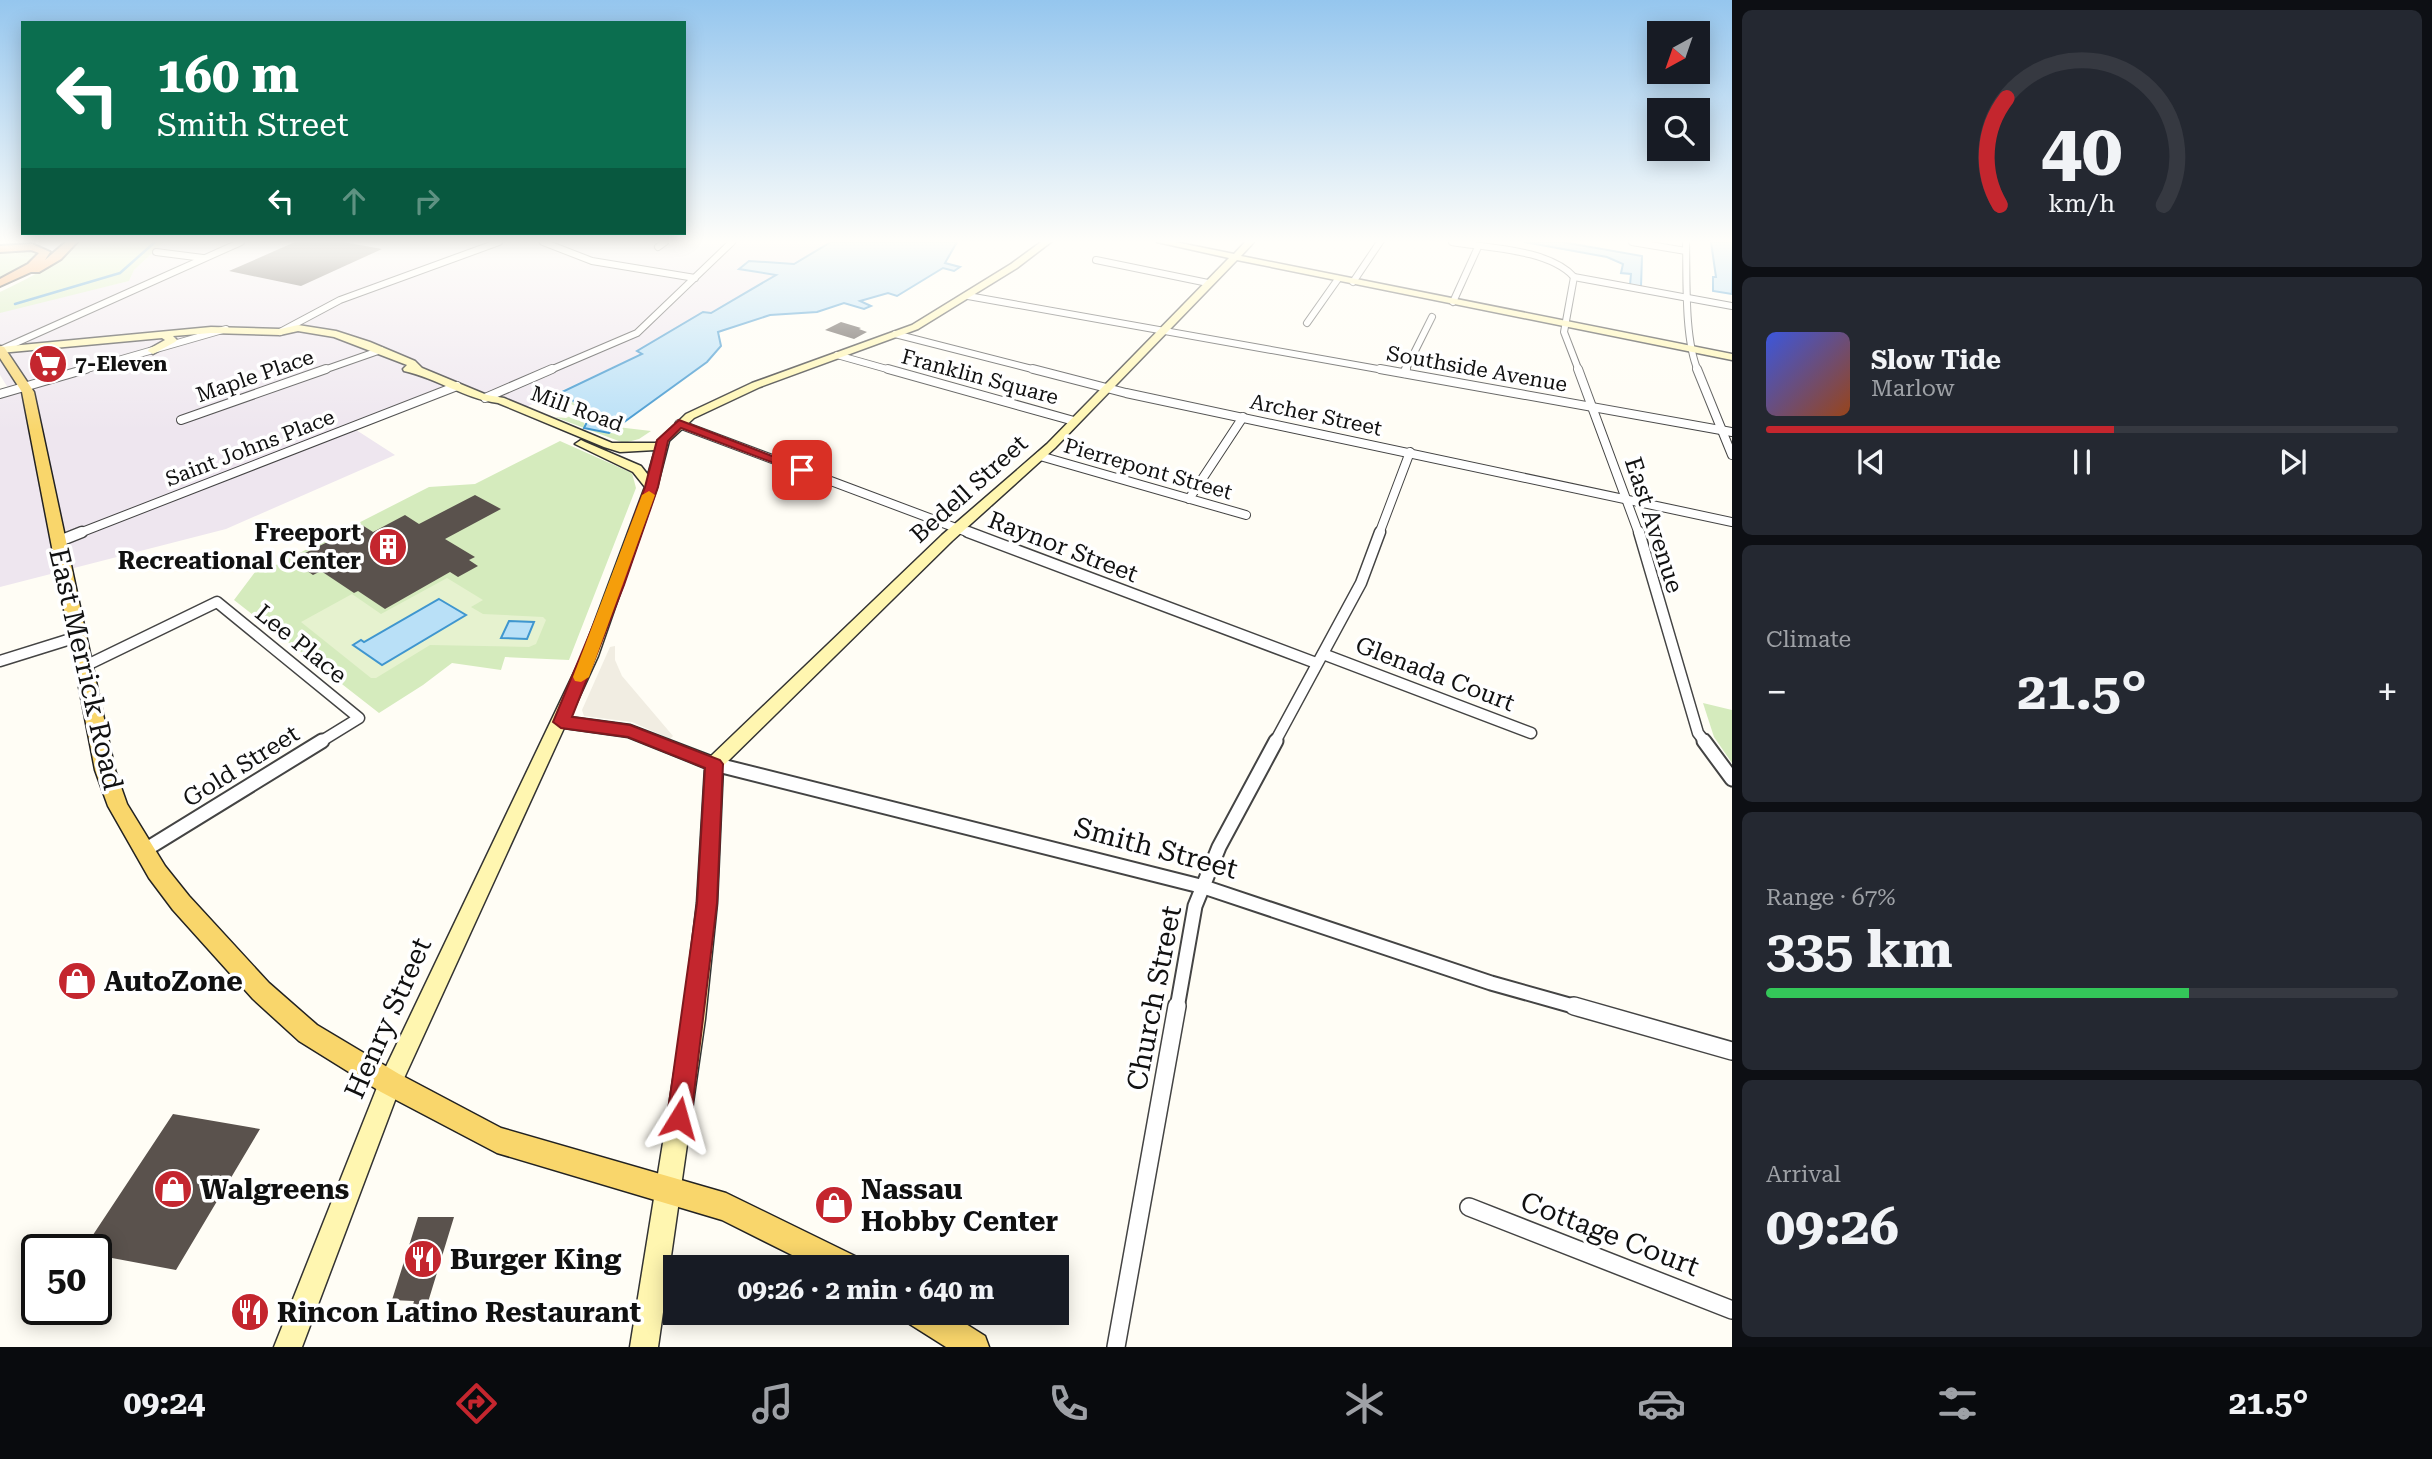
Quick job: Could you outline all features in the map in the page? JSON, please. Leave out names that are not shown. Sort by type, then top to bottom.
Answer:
[{"type":"main road","points":[[659,446],[679,424],[756,384],[895,334],[928,320],[953,305]]},
{"type":"main road","name":"Bedell Street","points":[[714,764],[957,529],[1040,456],[1187,305]]},
{"type":"main road","points":[[1467,305],[1732,357]]},
{"type":"main road","name":"Mill Road","points":[[0,350],[228,329],[280,332],[298,328],[336,334],[411,363],[418,370]]},
{"type":"main road","name":"Mill Road","points":[[280,332],[286,336],[335,344],[370,354],[401,368],[418,370],[485,398],[500,400],[608,445],[620,448],[659,446]]},
{"type":"main road","points":[[153,351],[172,340],[163,334]]},
{"type":"main road","points":[[0,350],[26,387]]},
{"type":"main road","name":"East Merrick Road","points":[[26,387],[105,770],[118,806],[157,872],[181,903],[261,991],[308,1033],[390,1083],[497,1140],[726,1207],[823,1255]]},
{"type":"main road","name":"Mill Road","points":[[485,398],[491,405],[637,469],[652,487]]},
{"type":"main road","name":"Mill Road","points":[[581,444],[629,455],[645,453],[659,446]]},
{"type":"main road","name":"Henry Street","points":[[288,1347],[390,1083],[561,722],[594,646],[652,487],[659,446]]},
{"type":"main road","name":"Smith Street","points":[[561,722],[630,731],[714,764]]},
{"type":"main road","points":[[644,1347],[694,1019],[707,903],[714,764]]},
{"type":"main road","points":[[939,1325],[974,1347]]},
{"type":"street","points":[[0,350],[101,305]]},
{"type":"street","points":[[280,332],[331,305]]},
{"type":"street","points":[[485,398],[638,333],[667,305]]},
{"type":"street","name":"Southside Avenue","points":[[1019,305],[1732,432]]},
{"type":"street","points":[[1307,323],[1320,305]]},
{"type":"street","name":"East Avenue","points":[[1568,305],[1564,332],[1627,498],[1698,733],[1732,779]]},
{"type":"street","points":[[1689,305],[1693,360],[1732,455]]},
{"type":"street","points":[[1404,373],[1432,317]]},
{"type":"street","points":[[0,394],[228,329]]},
{"type":"street","name":"Archer Street","points":[[895,334],[1107,388],[1732,522]]},
{"type":"street","name":"Maple Place","points":[[181,420],[381,350]]},
{"type":"street","name":"Franklin Square","points":[[837,355],[1074,421]]},
{"type":"street","name":"Saint Johns Place","points":[[57,542],[457,386]]},
{"type":"street","points":[[1189,499],[1243,417]]},
{"type":"street","name":"Raynor Street","points":[[679,424],[957,529],[1319,659]]},
{"type":"street","name":"Church Street","points":[[1116,1347],[1195,906],[1219,847],[1361,583],[1410,452]]},
{"type":"street","name":"Pierrepont Street","points":[[1040,456],[1246,515]]},
{"type":"street","name":"Lee Place","points":[[83,667],[217,602],[359,718]]},
{"type":"street","points":[[0,661],[77,638]]},
{"type":"street","name":"Glenada Court","points":[[1319,659],[1531,733]]},
{"type":"street","name":"Gold Street","points":[[145,850],[359,718]]},
{"type":"street","name":"Smith Street","points":[[714,764],[1204,887],[1491,983],[1732,1051]]},
{"type":"street","name":"Cottage Court","points":[[1469,1207],[1732,1310]]},
{"type":"shaded area","points":[[26,305],[725,305],[711,313],[703,312],[638,350],[643,353],[524,408],[461,383],[350,426],[395,455],[226,529],[0,587],[0,391],[8,388],[0,375],[0,311]]},
{"type":"shaded area","points":[[615,646],[615,660],[622,676],[673,736],[670,739],[632,722],[584,716],[582,710],[610,647]]},
{"type":"green space","points":[[0,305],[33,305],[0,313]]},
{"type":"green space","points":[[582,382],[563,392],[586,411],[584,427],[609,433],[617,427],[651,431],[639,439],[624,443],[555,417],[566,418],[576,413],[572,410],[577,407],[555,396]]},
{"type":"green space","points":[[560,441],[632,473],[636,488],[569,660],[505,657],[501,670],[452,663],[379,713],[234,600],[258,568],[276,565],[429,487],[475,484]]},
{"type":"green space","points":[[447,578],[483,600],[471,607],[483,614],[543,617],[546,620],[536,644],[529,647],[430,645],[376,678],[371,678],[301,622],[352,594],[381,614]]},
{"type":"green space","points":[[1703,703],[1732,710],[1732,763],[1714,737]]},
{"type":"water","points":[[725,305],[838,305],[817,312],[770,315],[718,332],[721,346],[707,362],[609,433],[584,428],[587,422],[586,411],[562,392],[642,354],[637,351],[703,312],[711,313]]},
{"type":"water","points":[[850,305],[871,306],[864,309]]},
{"type":"water","points":[[439,599],[466,615],[382,665],[353,645],[361,640],[364,642]]},
{"type":"water","points":[[509,621],[534,622],[527,639],[501,638]]},
{"type":"building","points":[[841,322],[867,332],[854,339],[825,330]]},
{"type":"building","name":"Freeport Recreational Center","points":[[475,495],[501,509],[445,539],[475,557],[469,560],[478,566],[458,577],[450,572],[385,609],[321,571],[313,575],[294,562],[306,556],[303,554],[362,525],[373,532],[405,515],[419,524]]},
{"type":"building","name":"Walgreens","points":[[173,1114],[260,1129],[176,1270],[112,1258],[112,1234],[94,1234]]},
{"type":"building","name":"Burger King","points":[[418,1217],[454,1217],[425,1312],[411,1312],[414,1301],[392,1300]]},
{"type":"slow traffic","points":[[581,677],[649,495]]},
{"type":"place","name":"7-Eleven","points":[[48,364]]},
{"type":"place","name":"Freeport Recreational Center","points":[[388,547]]},
{"type":"place","name":"AutoZone","points":[[77,981]]},
{"type":"place","name":"Walgreens","points":[[173,1189]]},
{"type":"place","name":"Nassau Hobby Center","points":[[834,1205]]},
{"type":"place","name":"Burger King","points":[[423,1259]]},
{"type":"place","name":"Rincon Latino Restaurant","points":[[250,1312]]},
{"type":"route","points":[[679,1118],[707,903],[714,764],[630,731],[594,724],[561,722],[617,585],[652,487],[659,459],[659,446],[663,440],[679,424],[802,470]]}]
